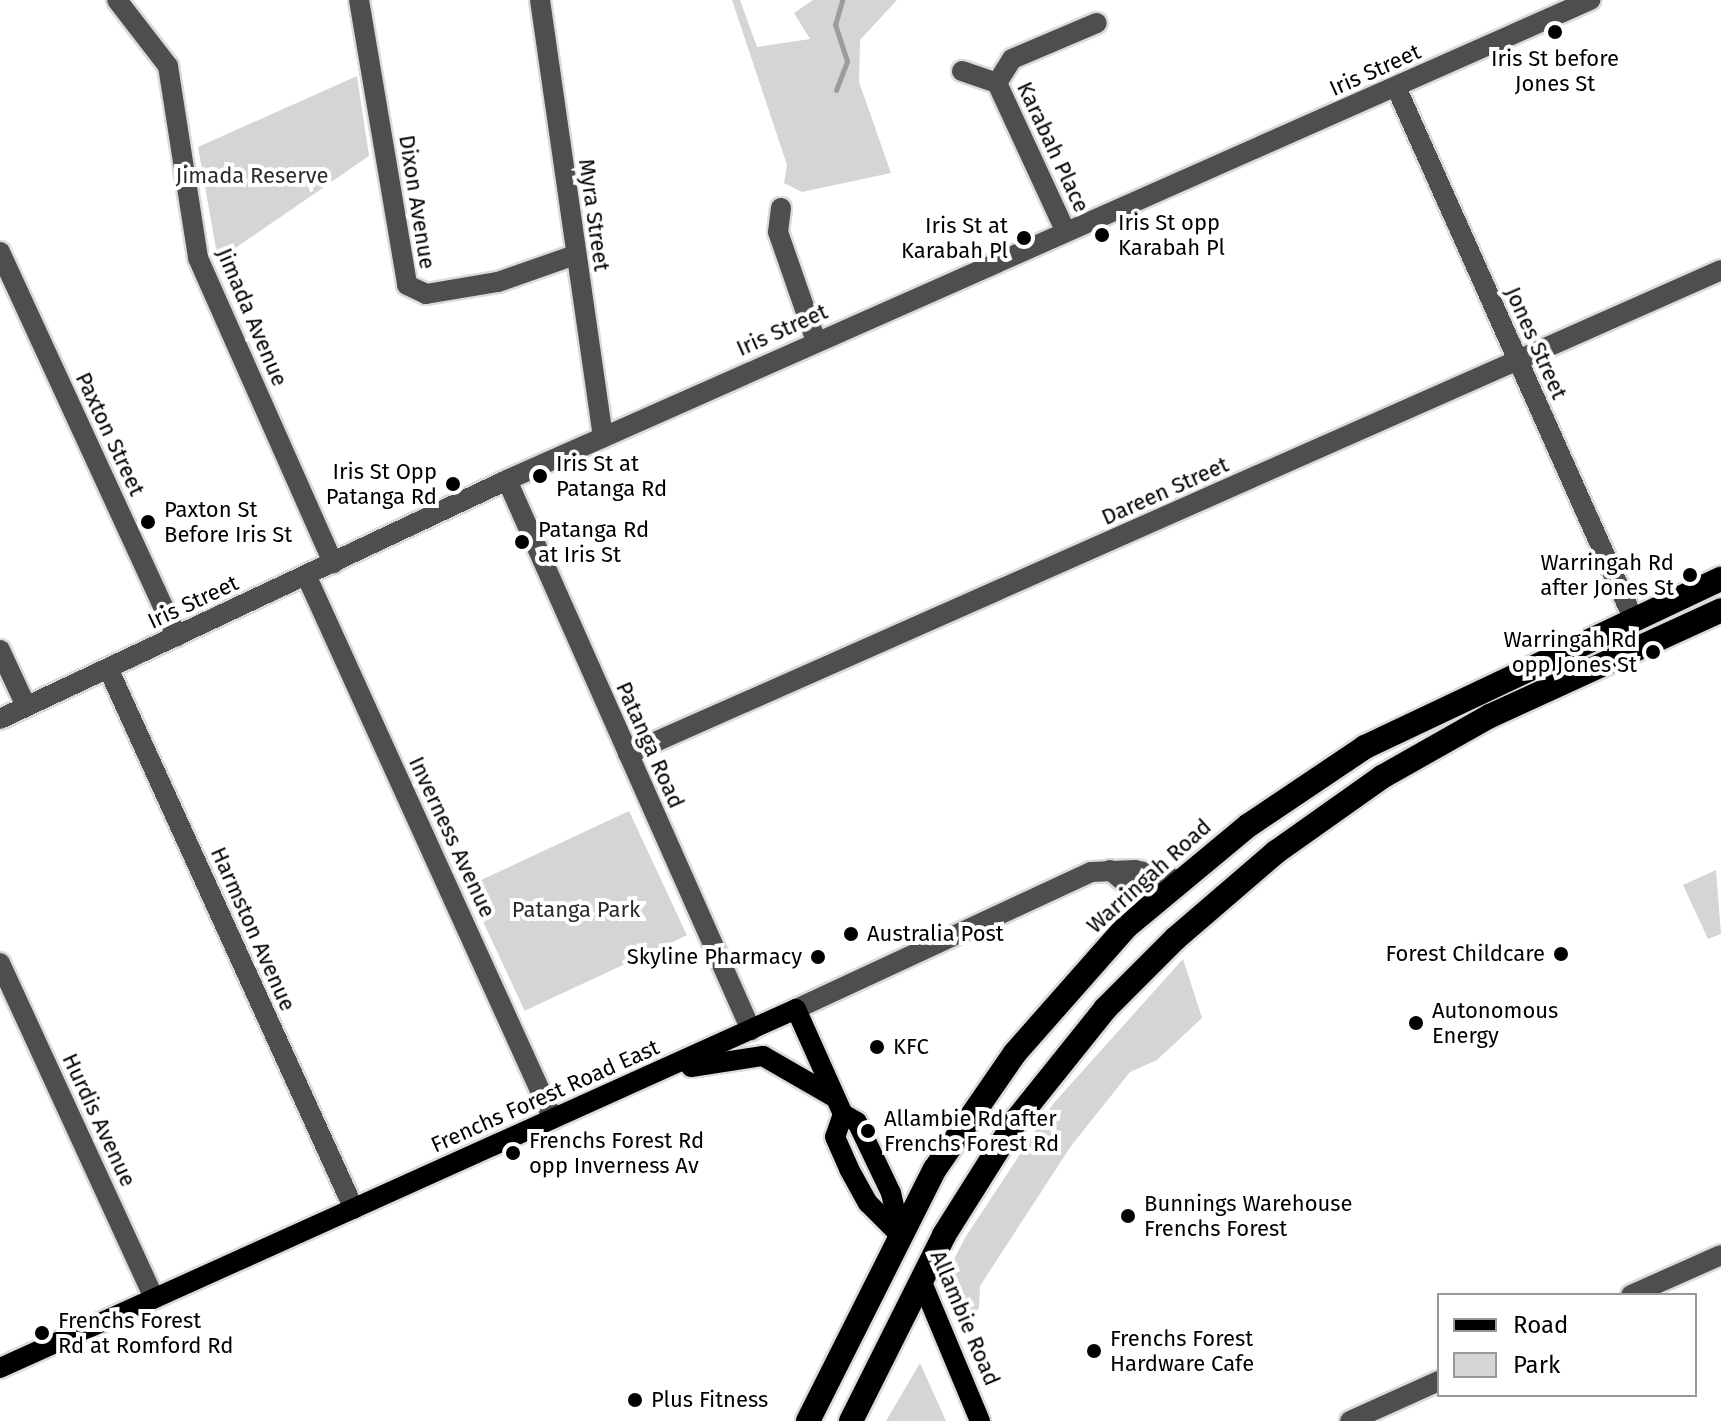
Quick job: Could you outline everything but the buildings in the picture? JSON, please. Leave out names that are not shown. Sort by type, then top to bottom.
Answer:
[{"type":"highway","name":"Warringah Road","points":[[808,1421],[935,1169],[1015,1053],[1151,905],[1179,880],[1365,747],[1721,579]]},
{"type":"highway","points":[[851,1421],[921,1280],[982,1171],[1065,1056],[1239,881],[1427,750],[1721,610]]},
{"type":"highway","name":"Allambie Road","points":[[901,1236],[921,1280]]},
{"type":"main road","name":"Frenchs Forest Road East","points":[[0,1368],[796,1009]]},
{"type":"main road","name":"Allambie Road","points":[[796,1009],[838,1106],[857,1122],[891,1193],[901,1236]]},
{"type":"main road","points":[[641,1080],[763,1056],[838,1106]]},
{"type":"main road","name":"Allambie Road","points":[[921,1280],[980,1421]]},
{"type":"street","name":"Jimada Avenue","points":[[117,0],[168,66],[198,258],[333,563]]},
{"type":"street","name":"Dixon Avenue","points":[[359,0],[407,285],[426,294],[498,282],[575,255]]},
{"type":"street","name":"Myra Street","points":[[540,0],[603,437]]},
{"type":"street","name":"Iris Street","points":[[0,719],[507,480],[1590,0]]},
{"type":"street","name":"Karabah Place","points":[[997,83],[1012,59],[1097,23]]},
{"type":"street","name":"Karabah Place","points":[[962,71],[997,83],[1066,232]]},
{"type":"street","name":"Jones Street","points":[[1396,87],[1633,618]]},
{"type":"street","points":[[781,208],[778,232],[816,341]]},
{"type":"street","name":"Paxton Street","points":[[0,252],[177,636]]},
{"type":"street","name":"Dareen Street","points":[[628,754],[1721,270]]},
{"type":"street","name":"Patanga Road","points":[[507,480],[751,1030]]},
{"type":"street","name":"Inverness Avenue","points":[[306,575],[553,1119]]},
{"type":"street","points":[[0,650],[26,706]]},
{"type":"street","name":"Harmston Avenue","points":[[108,668],[354,1209]]},
{"type":"street","points":[[1110,870],[1151,905]]},
{"type":"street","name":"Frenchs Forest Road East","points":[[796,1009],[1066,880],[1110,870],[1179,880]]},
{"type":"street","name":"Hurdis Avenue","points":[[0,963],[154,1298]]},
{"type":"street","points":[[1636,1293],[1721,1255]]},
{"type":"street","points":[[1350,1421],[1437,1382]]},
{"type":"green space","points":[[732,0],[740,0],[757,47],[810,39],[794,13],[813,0],[897,0],[860,40],[859,82],[891,173],[802,192],[784,183],[787,165]]},
{"type":"green space","name":"Jimada Reserve","points":[[357,76],[369,156],[218,260],[198,147]]},
{"type":"green space","name":"Patanga Park","points":[[629,811],[687,935],[525,1011],[467,887]]},
{"type":"green space","points":[[1716,870],[1721,934],[1708,939],[1683,885]]},
{"type":"green space","points":[[1183,959],[1202,1018],[1157,1060],[1130,1072],[1071,1146],[980,1286],[979,1308],[970,1318],[951,1265],[965,1238],[1053,1104]]},
{"type":"green space","points":[[920,1363],[946,1421],[886,1421]]},
{"type":"waterway","points":[[836,90],[847,61],[835,25],[842,0]]},
{"type":"place","name":"Iris St before Jones St","points":[[1555,32]]},
{"type":"place","name":"Iris St opp Karabah Pl","points":[[1102,235]]},
{"type":"place","name":"Iris St at Karabah Pl","points":[[1024,238]]},
{"type":"place","name":"Iris St at Patanga Rd","points":[[540,476]]},
{"type":"place","name":"Iris St Opp Patanga Rd","points":[[453,484]]},
{"type":"place","name":"Paxton St Before Iris St","points":[[148,522]]},
{"type":"place","name":"Patanga Rd at Iris St","points":[[522,542]]},
{"type":"place","name":"Warringah Rd after Jones St","points":[[1690,575]]},
{"type":"place","name":"Warringah Rd opp Jones St","points":[[1653,652]]},
{"type":"place","name":"Australia Post","points":[[851,934]]},
{"type":"place","name":"Forest Childcare","points":[[1561,954]]},
{"type":"place","name":"Skyline Pharmacy","points":[[818,957]]},
{"type":"place","name":"Autonomous Energy","points":[[1416,1023]]},
{"type":"place","name":"KFC","points":[[877,1047]]},
{"type":"place","name":"Allambie Rd after Frenchs Forest Rd","points":[[868,1131]]},
{"type":"place","name":"Frenchs Forest Rd opp Inverness Av","points":[[513,1153]]},
{"type":"place","name":"Bunnings Warehouse Frenchs Forest","points":[[1128,1216]]},
{"type":"place","name":"Frenchs Forest Rd at Romford Rd","points":[[42,1333]]},
{"type":"place","name":"Frenchs Forest Hardware Cafe","points":[[1094,1351]]},
{"type":"place","name":"Plus Fitness","points":[[635,1400]]}]
